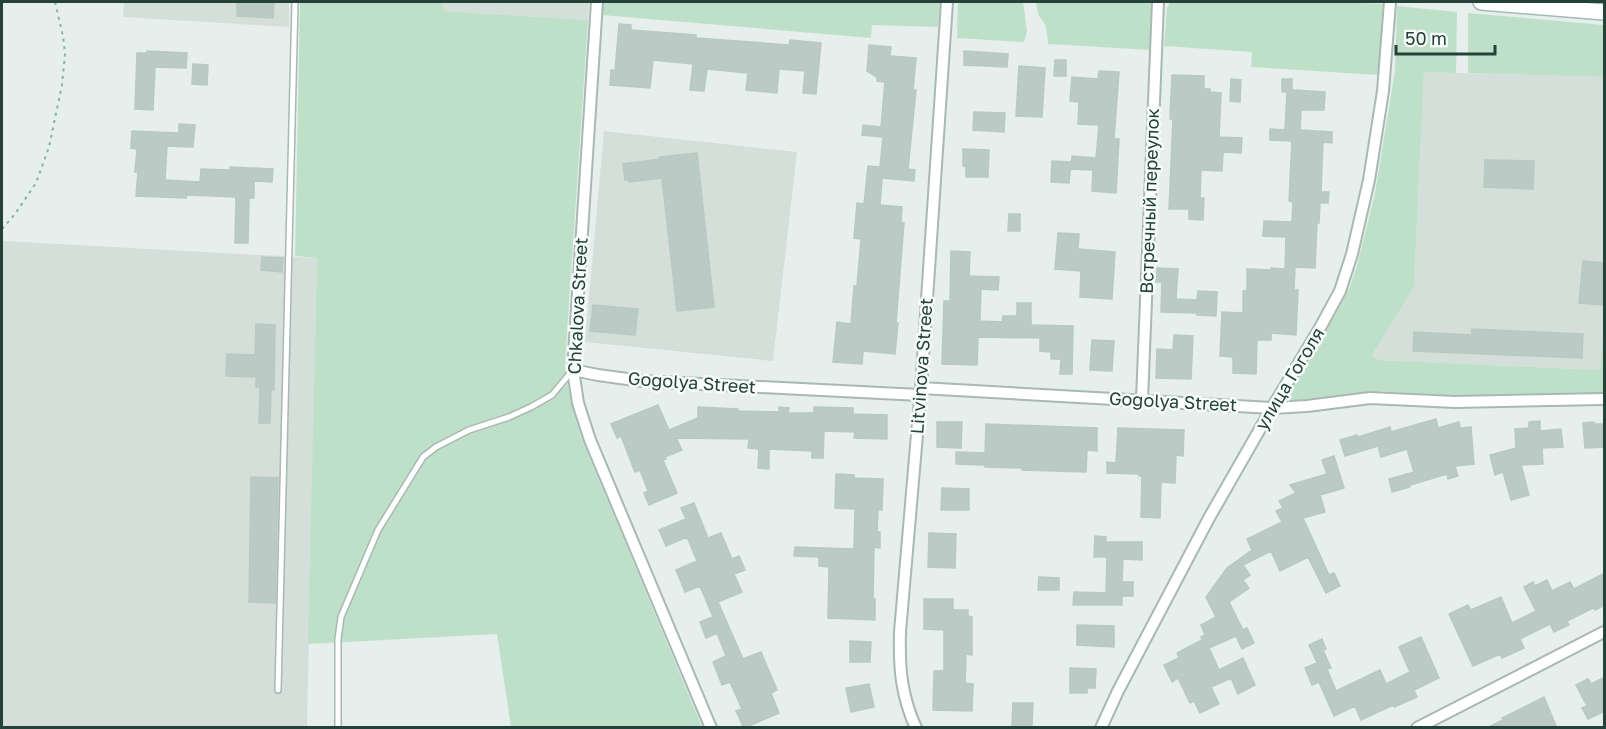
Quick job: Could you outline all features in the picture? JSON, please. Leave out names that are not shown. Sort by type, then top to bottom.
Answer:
[{"type":"main road","points":[[1481,2],[1605,12]]},
{"type":"street","name":"Chkalova Street","points":[[597,2],[573,370],[578,403],[590,440],[711,728]]},
{"type":"street","name":"Litvinova Street","points":[[916,728],[905,701],[899,659],[900,632],[920,392],[947,2]]},
{"type":"street","name":"Встречный переулок","points":[[1142,400],[1158,2]]},
{"type":"street","name":"улица Гоголя","points":[[1101,728],[1118,691],[1209,518],[1340,291],[1360,222],[1378,128],[1390,2]]},
{"type":"street","name":"Gogolya Street","points":[[573,370],[642,381],[1142,400],[1272,408],[1370,398],[1455,402],[1605,399]]},
{"type":"street","points":[[1417,728],[1605,632]]},
{"type":"lane","points":[[278,690],[295,2]]},
{"type":"lane","points":[[338,728],[338,639],[341,617],[378,530],[423,457],[429,451],[469,430],[509,417],[552,395],[573,370]]},
{"type":"path","points":[[2,229],[36,183],[49,147],[62,85],[65,54],[55,2]]},
{"type":"shaded area","points":[[124,2],[289,2],[289,27],[123,17]]},
{"type":"shaded area","points":[[443,2],[589,2],[588,20],[443,11]]},
{"type":"shaded area","points":[[1424,72],[1604,77],[1604,321],[1601,370],[1376,360],[1372,355],[1414,287]]},
{"type":"shaded area","points":[[604,131],[797,152],[773,361],[585,342]]},
{"type":"shaded area","points":[[2,241],[317,258],[307,727],[2,727]]},
{"type":"green space","points":[[300,2],[443,2],[443,11],[588,20],[565,363],[568,384],[573,411],[582,439],[702,727],[511,727],[497,634],[308,644],[317,258],[295,256]]},
{"type":"green space","points":[[603,2],[940,2],[938,27],[872,25],[871,38],[602,15]]},
{"type":"green space","points":[[958,2],[1023,2],[1027,31],[1024,42],[957,38]]},
{"type":"green space","points":[[1036,2],[1153,2],[1151,50],[1048,44],[1046,26],[1038,14]]},
{"type":"green space","points":[[1170,2],[1383,4],[1379,75],[1251,67],[1252,52],[1164,46],[1167,8]]},
{"type":"green space","points":[[1397,6],[1457,12],[1456,73],[1424,72],[1414,287],[1372,355],[1377,360],[1600,370],[1604,321],[1604,394],[1456,398],[1382,391],[1292,402],[1288,398],[1288,393],[1314,353],[1349,289],[1357,266],[1375,193],[1395,71]]},
{"type":"green space","points":[[1468,13],[1604,25],[1604,77],[1468,73]]},
{"type":"building","points":[[237,2],[274,2],[273,18],[237,16]]},
{"type":"building","points":[[619,24],[631,25],[631,30],[696,35],[696,38],[789,45],[790,40],[821,43],[816,94],[803,93],[805,71],[779,69],[777,93],[746,90],[748,73],[707,69],[704,91],[690,90],[693,64],[653,60],[650,88],[610,85],[611,70],[615,71]]},
{"type":"building","points":[[869,45],[891,47],[890,56],[916,58],[913,90],[916,90],[908,169],[915,170],[914,181],[882,178],[880,205],[902,207],[901,222],[904,223],[895,354],[863,351],[862,364],[833,362],[837,322],[851,324],[854,286],[857,286],[861,239],[854,238],[857,203],[864,204],[868,166],[880,167],[883,137],[862,135],[863,125],[881,127],[885,82],[877,81],[877,77],[867,71]]},
{"type":"building","points":[[147,51],[187,53],[186,68],[155,67],[153,110],[135,109],[137,53],[147,53]]},
{"type":"building","points":[[964,51],[1008,54],[1007,67],[964,65]]},
{"type":"building","points":[[1055,60],[1066,60],[1066,76],[1054,76]]},
{"type":"building","points":[[193,64],[208,65],[207,85],[192,84]]},
{"type":"building","points":[[1019,66],[1045,68],[1042,117],[1016,116]]},
{"type":"building","points":[[1099,71],[1119,72],[1114,139],[1119,139],[1116,193],[1092,191],[1093,170],[1071,169],[1072,156],[1096,158],[1099,125],[1078,124],[1079,102],[1070,101],[1072,77],[1098,79]]},
{"type":"building","points":[[1172,75],[1204,76],[1204,89],[1221,93],[1219,137],[1242,138],[1241,153],[1223,152],[1222,171],[1201,170],[1200,198],[1204,198],[1203,220],[1189,219],[1189,209],[1169,209],[1173,119],[1170,119]]},
{"type":"building","points":[[1231,79],[1241,80],[1240,102],[1230,101]]},
{"type":"building","points":[[1282,79],[1292,79],[1292,90],[1325,92],[1324,110],[1301,110],[1300,130],[1332,132],[1332,143],[1323,142],[1321,192],[1329,192],[1328,203],[1320,203],[1315,268],[1295,267],[1294,290],[1298,290],[1296,335],[1271,333],[1271,340],[1257,340],[1256,374],[1233,373],[1233,357],[1220,356],[1222,312],[1243,313],[1243,291],[1247,291],[1247,269],[1285,269],[1286,237],[1263,236],[1264,221],[1292,222],[1293,202],[1289,201],[1292,141],[1270,140],[1270,129],[1285,130],[1287,92],[1282,92]]},
{"type":"building","points":[[974,112],[1005,113],[1004,132],[973,130]]},
{"type":"building","points":[[179,124],[195,125],[193,147],[167,146],[165,180],[200,182],[201,169],[230,170],[230,167],[273,169],[272,182],[254,181],[254,198],[249,198],[248,243],[235,243],[236,197],[136,196],[137,149],[131,148],[132,131],[179,133]]},
{"type":"building","points":[[963,149],[989,150],[988,177],[966,177],[966,166],[963,166]]},
{"type":"building","points":[[697,153],[714,307],[677,311],[662,178],[629,182],[625,180],[623,164]]},
{"type":"building","points":[[1485,160],[1534,161],[1533,189],[1484,187]]},
{"type":"building","points":[[1052,161],[1071,162],[1069,183],[1051,182]]},
{"type":"building","points":[[1009,214],[1020,214],[1020,231],[1008,231]]},
{"type":"building","points":[[1058,233],[1079,234],[1078,249],[1115,252],[1112,299],[1080,297],[1081,271],[1055,269]]},
{"type":"building","points":[[951,251],[970,252],[969,276],[999,277],[998,290],[981,289],[980,321],[1002,322],[1003,316],[1017,316],[1017,303],[1031,303],[1031,325],[1073,326],[1072,374],[1060,374],[1061,359],[1051,359],[1051,352],[1040,351],[1040,338],[978,337],[977,365],[942,364],[944,301],[950,301]]},
{"type":"building","points":[[262,257],[283,258],[282,272],[261,270]]},
{"type":"building","points":[[1583,261],[1605,263],[1604,305],[1579,303]]},
{"type":"building","points":[[1157,268],[1178,269],[1176,299],[1197,300],[1198,291],[1217,292],[1216,316],[1161,312],[1162,282],[1156,282]]},
{"type":"building","points":[[593,305],[638,309],[635,335],[590,331]]},
{"type":"building","points":[[256,324],[275,325],[274,390],[271,390],[270,423],[259,423],[260,387],[256,387],[256,377],[226,376],[227,354],[255,355]]},
{"type":"building","points":[[1472,329],[1583,334],[1582,358],[1413,351],[1414,332],[1472,335]]},
{"type":"building","points":[[1174,335],[1193,336],[1191,379],[1156,378],[1157,349],[1173,350]]},
{"type":"building","points":[[1092,340],[1114,341],[1112,371],[1090,370]]},
{"type":"building","points":[[658,405],[669,430],[698,418],[698,407],[779,412],[779,407],[789,408],[788,413],[814,413],[814,407],[853,408],[853,414],[887,415],[887,439],[854,438],[855,432],[824,431],[823,458],[812,458],[812,451],[769,449],[769,469],[758,468],[759,449],[748,448],[749,439],[676,438],[682,450],[663,460],[677,493],[649,505],[644,493],[648,491],[640,470],[635,472],[621,436],[617,438],[611,424]]},
{"type":"building","points":[[1436,419],[1438,428],[1459,422],[1460,428],[1471,427],[1474,464],[1455,466],[1458,476],[1448,479],[1447,474],[1392,492],[1389,479],[1414,472],[1407,449],[1381,457],[1378,446],[1345,456],[1340,440],[1390,427],[1391,432]]},
{"type":"building","points":[[1540,421],[1540,431],[1561,429],[1563,447],[1542,448],[1543,464],[1521,465],[1529,495],[1511,500],[1503,472],[1495,475],[1490,455],[1516,448],[1515,429],[1529,428],[1529,422]]},
{"type":"building","points":[[937,422],[962,422],[961,448],[937,447]]},
{"type":"building","points":[[1583,423],[1605,424],[1605,447],[1585,448]]},
{"type":"building","points":[[986,424],[1097,428],[1097,451],[1087,450],[1086,472],[1022,470],[1022,468],[956,464],[956,452],[985,453]]},
{"type":"building","points":[[1118,428],[1184,430],[1183,456],[1176,455],[1175,483],[1161,482],[1160,518],[1141,517],[1142,476],[1107,473],[1107,462],[1116,463]]},
{"type":"building","points":[[1334,456],[1344,488],[1320,495],[1325,512],[1303,518],[1329,575],[1334,573],[1340,586],[1326,593],[1308,557],[1280,571],[1271,551],[1243,565],[1250,575],[1243,580],[1249,588],[1229,602],[1243,630],[1247,628],[1254,643],[1242,649],[1236,636],[1209,648],[1219,670],[1243,658],[1255,685],[1238,694],[1231,678],[1211,687],[1219,704],[1200,713],[1194,701],[1190,703],[1178,678],[1172,682],[1164,665],[1179,658],[1177,653],[1202,640],[1201,637],[1205,635],[1201,625],[1216,617],[1206,597],[1227,568],[1252,550],[1247,539],[1282,522],[1276,511],[1283,508],[1279,501],[1296,493],[1290,485],[1327,474],[1322,460]]},
{"type":"building","points":[[836,474],[854,475],[854,478],[883,479],[882,510],[878,510],[877,532],[880,532],[880,548],[874,547],[875,620],[828,618],[829,567],[819,566],[819,557],[794,556],[795,547],[854,549],[855,509],[835,508]]},
{"type":"building","points":[[251,477],[278,478],[275,603],[249,602]]},
{"type":"building","points":[[942,488],[969,489],[969,510],[941,510]]},
{"type":"building","points":[[694,503],[708,538],[721,533],[732,559],[739,556],[745,570],[734,574],[742,592],[718,602],[743,659],[761,652],[777,690],[771,693],[779,713],[744,728],[736,711],[742,709],[730,682],[722,685],[713,662],[726,656],[717,633],[706,638],[700,622],[713,617],[700,586],[685,592],[676,570],[697,561],[687,537],[666,546],[659,530],[686,519],[681,508]]},
{"type":"building","points":[[929,533],[956,534],[955,568],[928,567]]},
{"type":"building","points":[[1095,536],[1106,537],[1106,542],[1142,542],[1142,560],[1123,559],[1122,582],[1133,582],[1133,596],[1122,596],[1122,605],[1073,605],[1074,592],[1106,593],[1107,557],[1094,557]]},
{"type":"building","points":[[1605,573],[1605,605],[1595,610],[1593,608],[1567,621],[1569,625],[1554,632],[1550,624],[1520,639],[1524,648],[1502,658],[1500,654],[1473,666],[1449,614],[1468,605],[1471,610],[1501,597],[1512,623],[1536,611],[1524,587],[1533,582],[1535,586],[1547,580],[1552,591],[1570,582],[1574,589]]},
{"type":"building","points":[[1039,577],[1059,578],[1059,590],[1038,590]]},
{"type":"building","points":[[924,599],[953,599],[953,610],[968,610],[968,616],[972,617],[972,655],[966,654],[965,683],[973,684],[972,711],[933,710],[934,671],[944,669],[944,630],[924,629]]},
{"type":"building","points":[[1077,625],[1114,626],[1114,647],[1077,645]]},
{"type":"building","points":[[1421,637],[1439,678],[1414,690],[1417,697],[1361,720],[1355,706],[1334,716],[1319,682],[1312,685],[1305,668],[1317,663],[1309,645],[1322,639],[1326,649],[1323,650],[1331,668],[1327,669],[1336,691],[1380,670],[1386,684],[1410,672],[1399,647]]},
{"type":"building","points":[[850,641],[871,642],[870,662],[850,662]]},
{"type":"building","points":[[1070,668],[1096,669],[1095,688],[1087,688],[1087,693],[1070,693]]},
{"type":"building","points":[[1605,677],[1605,711],[1588,719],[1582,708],[1587,706],[1576,685],[1588,679],[1591,684]]},
{"type":"building","points":[[869,684],[874,707],[851,712],[846,688]]},
{"type":"building","points":[[1544,697],[1557,728],[1487,728],[1503,720],[1502,718]]},
{"type":"building","points":[[1013,703],[1033,703],[1032,725],[1012,725]]}]
